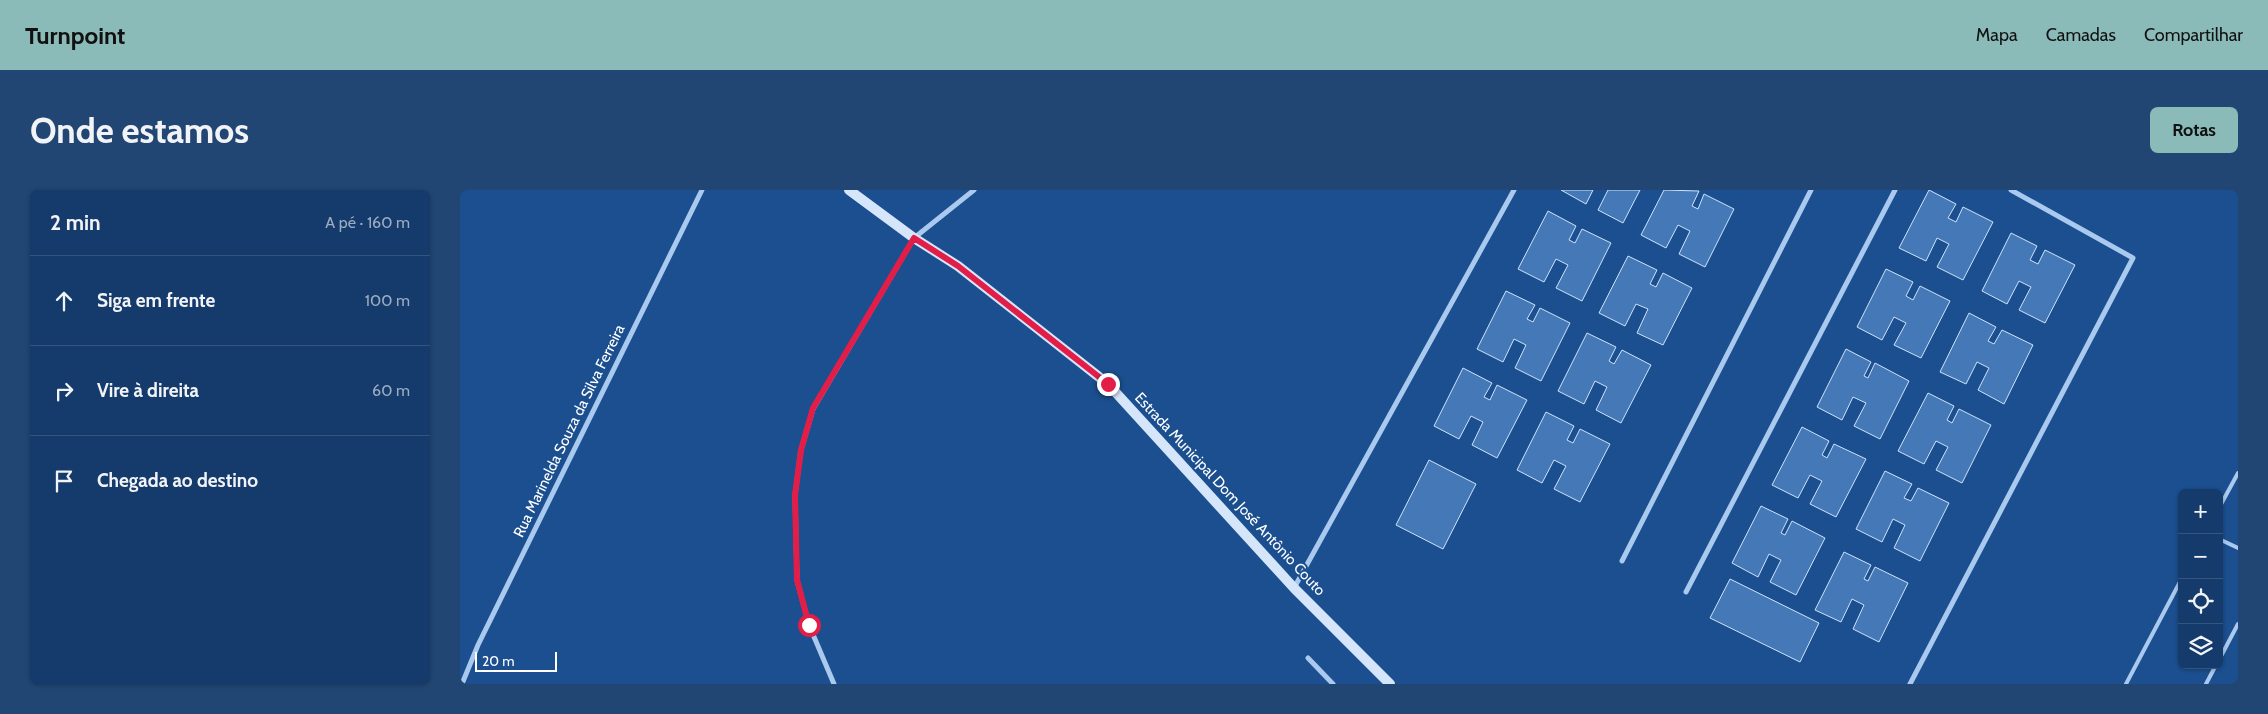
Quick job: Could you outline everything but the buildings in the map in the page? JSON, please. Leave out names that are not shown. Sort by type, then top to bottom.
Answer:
[{"type":"main road","name":"Estrada Municipal Dom José Antônio Couto","points":[[849,190],[914,238],[958,266],[1108,384],[1294,588],[1390,684]]},
{"type":"street","name":"Rua Marinelda Souza da Silva Ferreira","points":[[462,684],[478,645],[702,190]]},
{"type":"street","points":[[834,684],[809,625],[797,580],[795,495],[801,450],[813,408],[914,238],[974,190]]},
{"type":"street","points":[[1294,588],[1514,190]]},
{"type":"street","points":[[1622,561],[1811,190]]},
{"type":"street","points":[[1686,592],[1895,190]]},
{"type":"street","points":[[1910,684],[2133,258],[2011,190]]},
{"type":"street","points":[[1308,658],[1333,684]]},
{"type":"lane","points":[[2223,501],[2238,473]]},
{"type":"lane","points":[[2223,540],[2238,548]]},
{"type":"lane","points":[[2126,684],[2181,579]]},
{"type":"lane","points":[[2223,652],[2238,624]]},
{"type":"lane","points":[[2206,684],[2214,669]]},
{"type":"route","points":[[809,625],[797,580],[795,495],[801,450],[813,408],[914,238],[958,266],[1108,384]]}]
